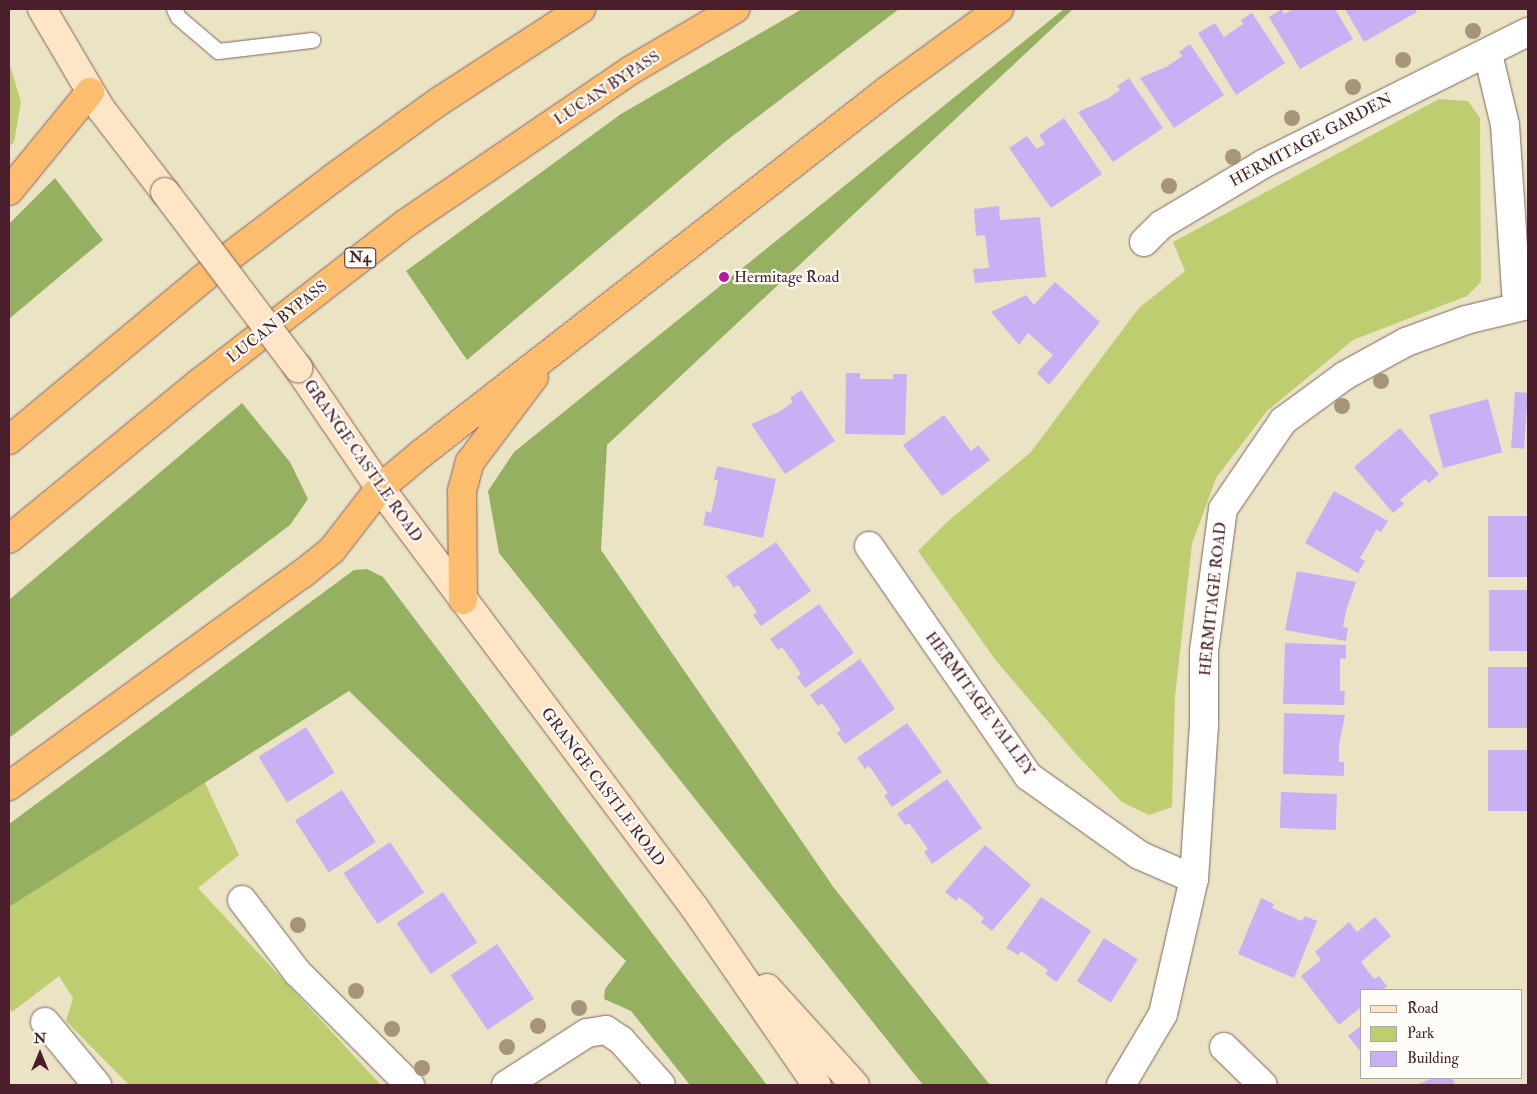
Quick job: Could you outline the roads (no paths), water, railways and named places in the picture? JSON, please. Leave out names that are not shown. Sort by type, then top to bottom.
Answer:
[{"type":"highway","points":[[9,440],[230,257],[333,178],[438,102],[581,9]]},
{"type":"highway","name":"LUCAN BYPASS","points":[[9,539],[198,383],[406,223],[631,70],[735,9]]},
{"type":"highway","points":[[9,786],[307,570],[332,550],[380,488],[558,346],[888,89],[999,9]]},
{"type":"highway","points":[[9,190],[90,92]]},
{"type":"highway","points":[[463,600],[462,491],[470,462],[558,346]]},
{"type":"main road","name":"GRANGE CASTLE ROAD","points":[[42,9],[90,92],[335,419],[380,488],[463,600],[694,907],[816,1085]]},
{"type":"main road","name":"GRANGE CASTLE ROAD","points":[[694,907],[855,1085]]},
{"type":"street","name":"HERMITAGE GARDEN","points":[[1144,242],[1161,225],[1265,163],[1428,79],[1488,54],[1528,32]]},
{"type":"street","points":[[1488,54],[1504,125],[1523,306]]},
{"type":"street","name":"HERMITAGE ROAD","points":[[1121,1085],[1162,1014],[1194,880],[1204,726],[1204,651],[1223,508],[1283,421],[1344,376],[1406,342],[1466,320],[1523,306]]},
{"type":"street","name":"HERMITAGE VALLEY","points":[[869,546],[1028,776],[1138,855],[1194,880]]},
{"type":"street","points":[[242,900],[297,972],[410,1085]]},
{"type":"street","points":[[45,1022],[96,1085]]},
{"type":"street","points":[[506,1085],[587,1033],[606,1030],[621,1040],[660,1085]]},
{"type":"street","points":[[1224,1047],[1263,1085]]},
{"type":"lane","points":[[174,9],[178,17],[218,51],[312,40]]},
{"type":"place","name":"Hermitage Road","points":[[724,277]]}]
